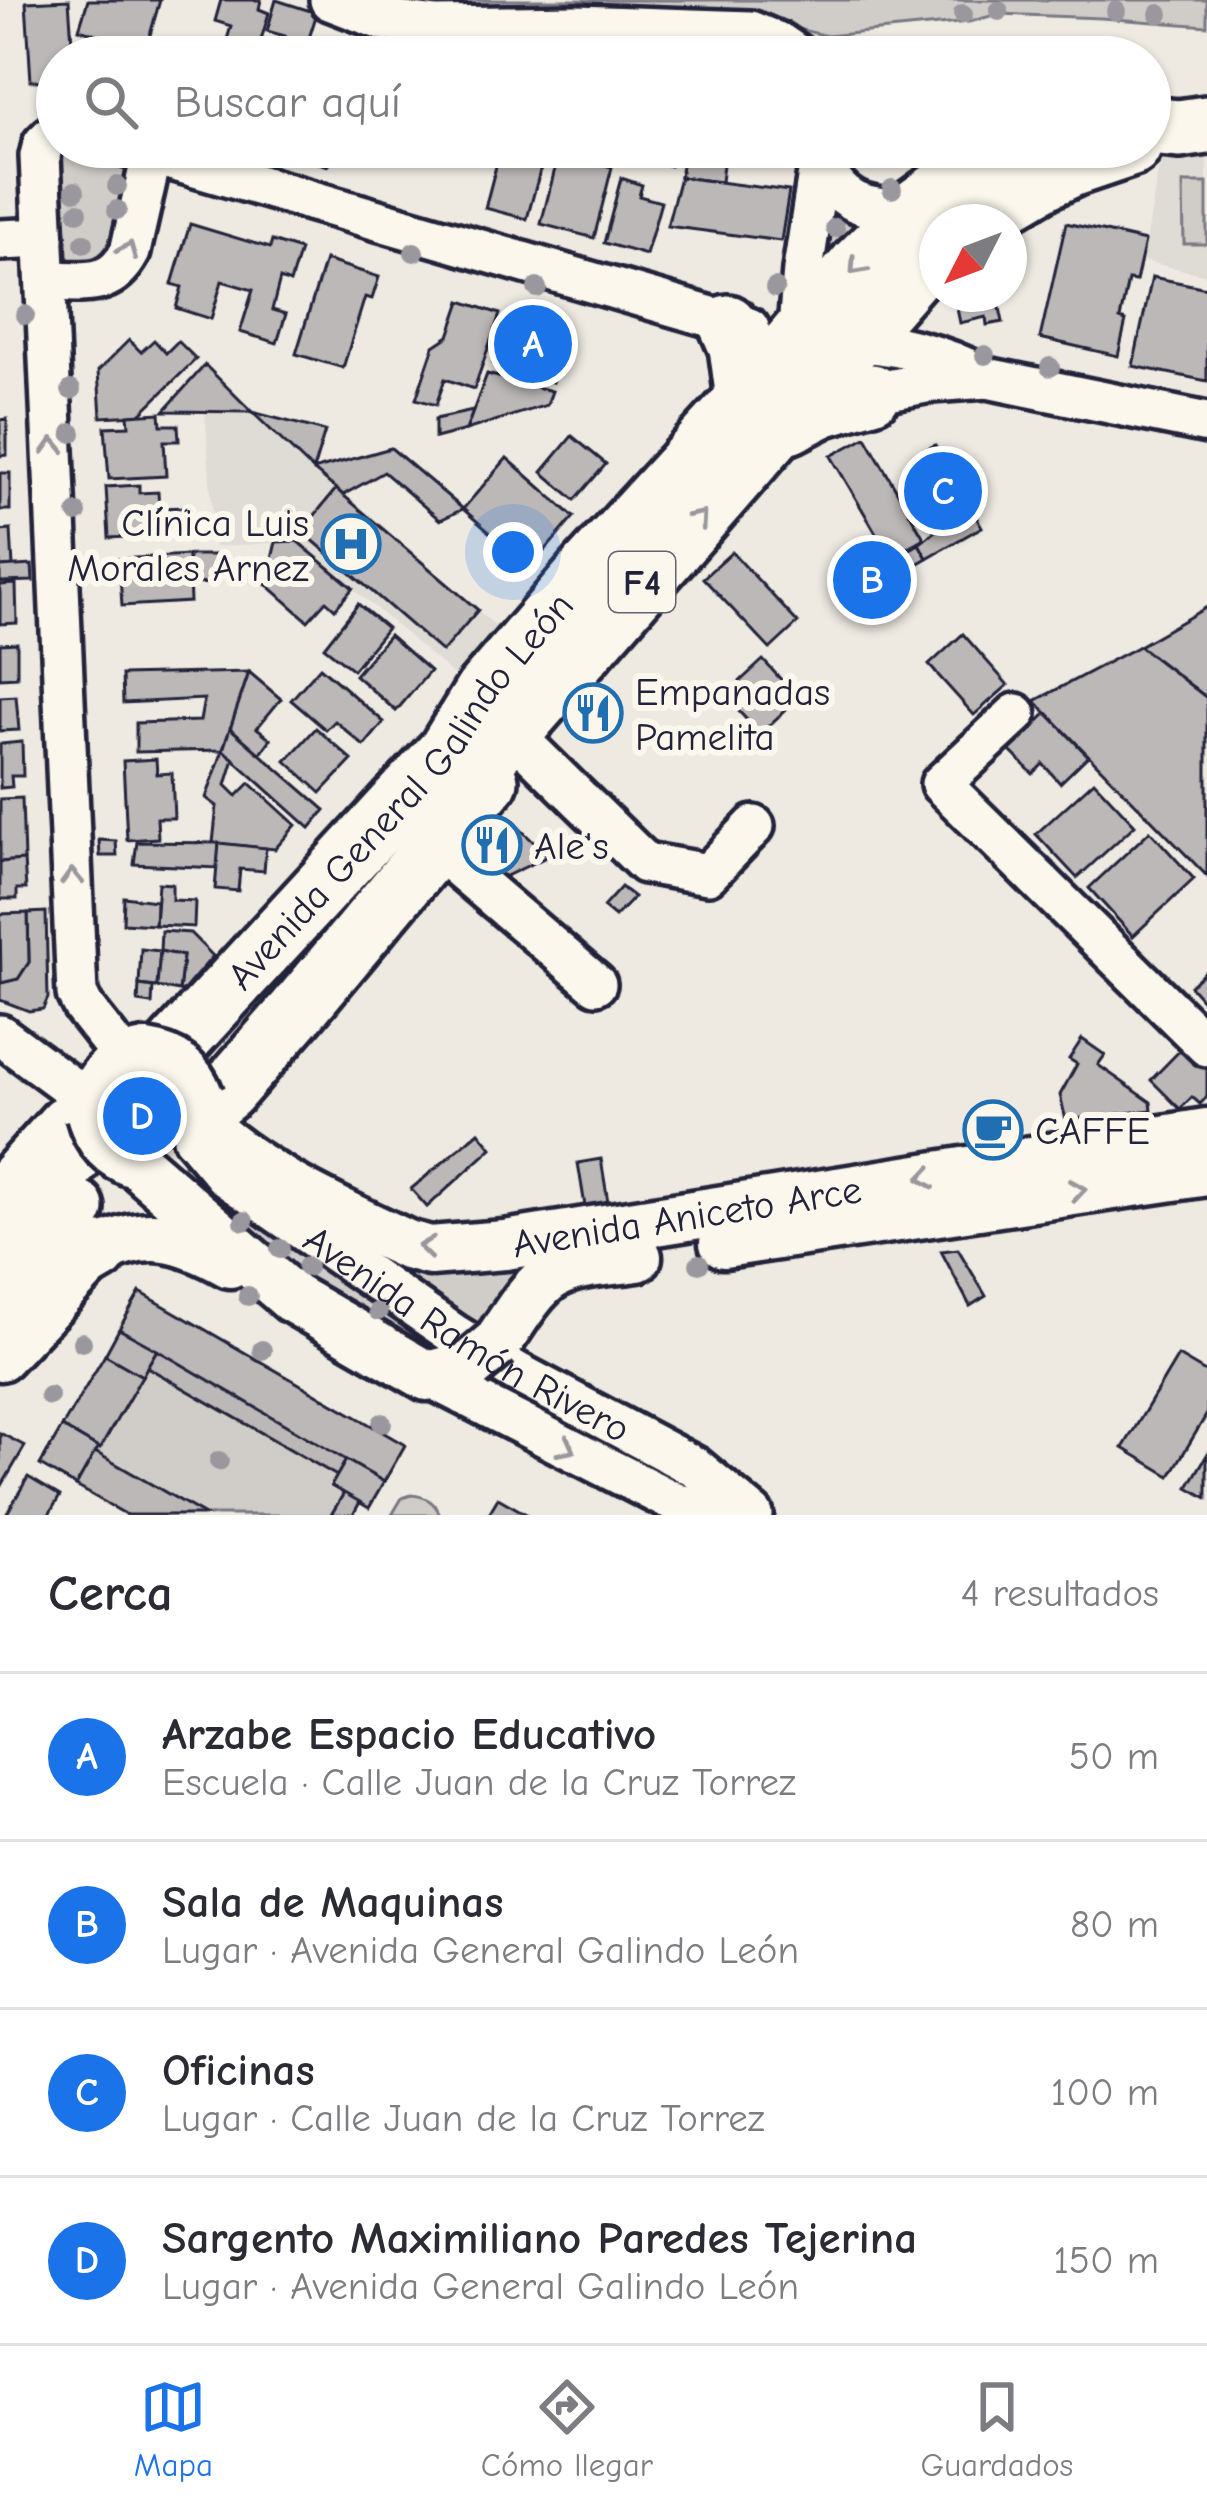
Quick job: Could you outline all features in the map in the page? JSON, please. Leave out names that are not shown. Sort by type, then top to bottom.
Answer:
[{"type":"highway","name":"F4","points":[[942,204],[962,174],[974,168]]},
{"type":"highway","points":[[1004,204],[1069,168]]},
{"type":"highway","name":"F4","points":[[840,360],[858,265],[919,233]]},
{"type":"highway","points":[[728,324],[760,416],[822,409],[840,360]]},
{"type":"highway","name":"Avenida General Galindo León","points":[[0,1238],[447,751],[498,712],[760,416],[840,360]]},
{"type":"highway","points":[[133,1057],[180,1012],[426,734],[498,712],[487,786],[227,1091],[198,1118]]},
{"type":"highway","name":"Avenida General Galindo León","points":[[118,1170],[467,774],[498,712]]},
{"type":"highway","points":[[0,1271],[38,1230],[118,1170]]},
{"type":"highway","name":"F4","points":[[0,1296],[118,1170]]},
{"type":"highway","points":[[0,1329],[66,1271],[99,1252]]},
{"type":"main road","points":[[0,1192],[64,1121],[92,1109],[94,1092],[106,1073],[133,1057]]},
{"type":"main road","name":"Avenida Aniceto Arce","points":[[133,1057],[173,1063],[185,1072],[198,1118],[229,1147],[270,1174],[378,1232],[430,1251],[505,1245],[1207,1133]]},
{"type":"main road","name":"Avenida Ramón Rivero","points":[[92,1109],[118,1170],[292,1298],[465,1361]]},
{"type":"main road","points":[[118,1170],[166,1161],[178,1154],[198,1118]]},
{"type":"main road","name":"Avenida Aniceto Arce","points":[[465,1361],[536,1288],[551,1276],[580,1266],[1207,1171]]},
{"type":"main road","points":[[0,1356],[99,1252],[140,1237],[170,1236],[206,1250],[292,1298]]},
{"type":"street","points":[[329,0],[382,20],[437,27],[576,25],[750,31],[762,36]]},
{"type":"street","points":[[41,168],[77,994],[84,1008],[133,1057]]},
{"type":"street","points":[[46,281],[100,281],[123,266],[130,252],[137,168]]},
{"type":"street","points":[[197,168],[840,360],[931,382],[987,378],[1207,423]]},
{"type":"street","points":[[818,168],[803,269],[840,360]]},
{"type":"street","points":[[824,168],[836,188],[853,202],[892,210],[919,225]]},
{"type":"street","points":[[0,240],[44,238]]},
{"type":"street","points":[[840,360],[909,349],[955,360],[987,378]]},
{"type":"street","points":[[498,712],[645,863],[708,874],[754,826]]},
{"type":"street","points":[[1016,714],[941,784],[1207,1046]]},
{"type":"street","points":[[435,847],[596,984]]},
{"type":"street","points":[[0,1035],[92,1109]]},
{"type":"street","name":"Avenida Ramón Rivero","points":[[198,1118],[226,1177],[455,1336],[695,1467],[753,1515]]},
{"type":"street","name":"Avenida Ramón Rivero","points":[[465,1361],[678,1504],[733,1515]]},
{"type":"shaded area","points":[[366,0],[1207,0],[1207,26],[998,14],[969,22],[827,36],[756,19],[406,10]]},
{"type":"shaded area","points":[[1207,153],[1207,275],[1143,261],[1159,168],[1171,168],[1171,158]]},
{"type":"shaded area","points":[[56,168],[129,168],[119,243],[107,262],[84,265],[69,259],[58,220]]},
{"type":"shaded area","points":[[1183,183],[1207,183],[1207,244],[1184,244]]},
{"type":"shaded area","points":[[826,198],[867,221],[821,274]]},
{"type":"shaded area","name":"Clínica Luis Morales Arnez","points":[[205,410],[252,412],[497,627],[456,677],[297,541],[215,547]]},
{"type":"shaded area","points":[[170,1090],[178,1113],[174,1133],[158,1147],[134,1149],[111,1102]]},
{"type":"shaded area","points":[[193,1158],[440,1347],[418,1345],[294,1274],[172,1173]]},
{"type":"shaded area","points":[[266,1190],[352,1236],[573,1253],[483,1335]]},
{"type":"shaded area","points":[[147,1367],[337,1476],[331,1486],[344,1493],[331,1515],[205,1515],[95,1452]]},
{"type":"shaded area","points":[[495,1380],[693,1487],[681,1492],[478,1390]]},
{"type":"shaded area","points":[[411,1495],[429,1500],[440,1515],[392,1515],[402,1498]]},
{"type":"building","points":[[69,0],[72,36],[36,36],[36,81],[31,81],[26,2]]},
{"type":"building","points":[[88,0],[160,0],[150,36],[102,36],[79,29]]},
{"type":"building","points":[[221,0],[261,0],[259,9],[269,13],[262,36],[228,36],[231,26],[215,21]]},
{"type":"building","points":[[276,0],[317,13],[310,36],[267,31]]},
{"type":"building","points":[[495,168],[541,168],[527,219],[485,208]]},
{"type":"building","points":[[555,168],[612,168],[594,238],[541,224]]},
{"type":"building","points":[[682,168],[723,168],[721,182],[680,177]]},
{"type":"building","points":[[680,177],[789,191],[781,241],[667,226]]},
{"type":"building","points":[[621,178],[642,185],[639,196],[661,202],[646,255],[604,243]]},
{"type":"building","points":[[1066,223],[1145,241],[1136,281],[1128,280],[1118,356],[1040,338]]},
{"type":"building","points":[[190,224],[270,248],[272,241],[300,250],[290,283],[280,279],[272,310],[286,314],[277,343],[240,332],[253,290],[222,281],[211,319],[176,308],[182,287],[172,284]]},
{"type":"building","points":[[325,260],[379,277],[372,299],[365,297],[343,368],[296,354]]},
{"type":"building","points":[[1152,277],[1207,288],[1207,381],[1133,366]]},
{"type":"building","points":[[461,301],[500,314],[474,389],[445,379],[436,405],[416,399],[434,346],[449,336]]},
{"type":"building","points":[[958,312],[1001,312],[1003,322],[987,325],[986,317],[960,323]]},
{"type":"building","points":[[509,316],[567,334],[552,382],[493,363]]},
{"type":"building","points":[[129,340],[141,352],[154,340],[166,353],[178,341],[196,359],[139,415],[101,417],[98,371]]},
{"type":"building","points":[[205,365],[252,412],[164,411]]},
{"type":"building","points":[[487,374],[552,391],[547,405],[466,430]]},
{"type":"building","points":[[473,411],[466,430],[435,438],[435,419]]},
{"type":"building","points":[[252,412],[325,431],[313,470]]},
{"type":"building","points":[[160,413],[161,425],[178,425],[179,441],[164,441],[166,476],[109,479],[105,427],[129,426],[128,415]]},
{"type":"building","points":[[7,419],[7,455],[0,456],[0,420]]},
{"type":"building","points":[[572,436],[606,464],[575,500],[542,472]]},
{"type":"building","points":[[866,437],[924,538],[890,557],[831,456]]},
{"type":"building","points":[[935,445],[982,527],[927,558],[919,544],[935,531],[913,456]]},
{"type":"building","points":[[391,448],[463,509],[440,520],[384,472],[343,495],[313,470]]},
{"type":"building","points":[[507,458],[574,517],[530,568],[463,509]]},
{"type":"building","points":[[0,473],[10,473],[10,510],[0,510]]},
{"type":"building","points":[[139,485],[139,493],[158,492],[159,508],[185,507],[186,534],[109,538],[106,487]]},
{"type":"building","name":"Clínica Luis Morales Arnez","points":[[336,489],[478,610],[442,652],[302,531]]},
{"type":"building","points":[[11,530],[13,567],[0,567],[0,531]]},
{"type":"building","points":[[297,541],[353,588],[335,609],[326,601],[308,621],[266,584],[276,542]]},
{"type":"building","points":[[919,544],[927,558],[863,596],[840,561],[855,551],[862,561],[886,563]]},
{"type":"building","points":[[732,552],[798,623],[770,649],[703,578]]},
{"type":"building","points":[[188,555],[190,602],[122,606],[119,559]]},
{"type":"building","points":[[188,555],[216,555],[217,583],[190,584]]},
{"type":"building","points":[[32,565],[33,581],[0,582],[0,567]]},
{"type":"building","points":[[16,584],[17,623],[0,624],[0,585]]},
{"type":"building","points":[[358,604],[387,628],[353,670],[324,647]]},
{"type":"building","points":[[1207,607],[1207,698],[1139,646]]},
{"type":"building","points":[[963,634],[1008,685],[974,715],[929,665]]},
{"type":"building","points":[[389,635],[430,671],[396,711],[355,675]]},
{"type":"building","points":[[17,643],[17,677],[0,678],[0,644]]},
{"type":"building","points":[[1139,646],[1207,698],[1207,876],[1035,701]]},
{"type":"building","points":[[763,660],[798,698],[760,734],[734,706],[745,696],[735,686]]},
{"type":"building","points":[[320,667],[384,722],[364,746],[335,721],[326,730],[291,700]]},
{"type":"building","points":[[249,672],[281,699],[257,728],[271,739],[260,754],[230,728]]},
{"type":"building","points":[[249,672],[223,750],[136,752],[136,723],[200,721],[204,699],[123,703],[122,675]]},
{"type":"building","points":[[16,696],[19,730],[0,731],[0,697]]},
{"type":"building","points":[[1047,713],[1088,756],[1060,783],[1043,764],[1033,774],[1009,750]]},
{"type":"building","points":[[230,728],[325,810],[310,828],[223,750]]},
{"type":"building","points":[[316,728],[352,760],[321,793],[286,761]]},
{"type":"building","points":[[22,742],[23,776],[11,776],[12,787],[0,788],[0,744]]},
{"type":"building","points":[[223,750],[234,759],[226,785],[237,796],[250,783],[296,825],[275,849],[213,843],[217,806],[206,798]]},
{"type":"building","points":[[156,759],[157,774],[172,773],[174,818],[157,818],[158,838],[127,840],[123,761]]},
{"type":"building","points":[[1094,781],[1135,825],[1077,878],[1036,834]]},
{"type":"building","points":[[22,798],[24,860],[0,862],[0,799]]},
{"type":"building","points":[[507,816],[548,856],[502,878],[474,851]]},
{"type":"building","points":[[1150,831],[1194,879],[1133,936],[1089,888]]},
{"type":"building","points":[[99,840],[116,841],[117,856],[100,856]]},
{"type":"building","points":[[137,842],[219,843],[218,868],[134,864]]},
{"type":"building","points":[[219,843],[266,848],[264,871],[240,869],[238,891],[215,889]]},
{"type":"building","points":[[24,860],[26,889],[17,889],[17,899],[0,899],[0,862]]},
{"type":"building","points":[[158,883],[172,884],[172,900],[195,901],[194,927],[155,925]]},
{"type":"building","points":[[621,887],[634,897],[615,917],[603,907]]},
{"type":"building","points":[[124,897],[156,901],[155,925],[123,923]]},
{"type":"building","points":[[46,912],[48,998],[43,1009],[29,1011],[0,1000],[0,983],[18,979],[29,962],[28,913]]},
{"type":"building","points":[[28,913],[29,962],[18,979],[1,983],[0,914]]},
{"type":"building","points":[[161,931],[190,933],[213,956],[182,992],[183,956],[160,951]]},
{"type":"building","points":[[141,949],[160,951],[157,987],[139,985]]},
{"type":"building","points":[[160,951],[183,956],[179,991],[157,987]]},
{"type":"building","points":[[1207,970],[1207,1005],[1190,986]]},
{"type":"building","points":[[139,985],[153,987],[152,1004],[138,1002]]},
{"type":"building","points":[[1082,1039],[1105,1055],[1098,1065],[1151,1102],[1152,1110],[1066,1120],[1060,1095],[1077,1064],[1069,1059]]},
{"type":"building","points":[[1191,1039],[1207,1054],[1207,1097],[1200,1104],[1192,1097],[1180,1109],[1151,1080]]},
{"type":"building","points":[[479,1132],[492,1148],[427,1207],[411,1189]]},
{"type":"building","points":[[601,1159],[608,1202],[585,1206],[578,1163]]},
{"type":"building","points":[[958,1249],[986,1296],[970,1306],[941,1251]]},
{"type":"building","points":[[140,1292],[405,1445],[384,1482],[119,1329]]},
{"type":"building","points":[[119,1329],[157,1350],[142,1376],[105,1355]]},
{"type":"building","points":[[157,1350],[346,1460],[337,1476],[147,1367]]},
{"type":"building","points":[[105,1355],[142,1376],[100,1449],[62,1427]]},
{"type":"building","points":[[1178,1356],[1207,1373],[1207,1414],[1170,1476],[1123,1448]]},
{"type":"building","points":[[62,1427],[98,1448],[76,1486],[40,1465]]},
{"type":"building","points":[[0,1433],[25,1446],[0,1489]]},
{"type":"building","points":[[95,1452],[205,1515],[127,1515],[76,1486]]},
{"type":"building","points":[[1207,1455],[1207,1498],[1188,1487]]},
{"type":"building","points":[[346,1460],[384,1482],[369,1508],[331,1486]]},
{"type":"building","points":[[28,1477],[60,1496],[49,1515],[6,1515]]},
{"type":"building","points":[[344,1493],[360,1502],[353,1515],[331,1515]]},
{"type":"building","points":[[498,1498],[528,1515],[488,1515]]},
{"type":"place","name":"Arzabe Espacio Educativo","points":[[533,344]]},
{"type":"place","name":"Oficinas","points":[[943,491]]},
{"type":"place","name":"Clínica Luis Morales Arnez","points":[[351,544]]},
{"type":"place","name":"Sala de Maquinas","points":[[872,580]]},
{"type":"place","name":"Empanadas Pamelita","points":[[593,713]]},
{"type":"place","name":"Ale's","points":[[492,845]]},
{"type":"place","name":"Sargento Maximiliano Paredes Tejerina","points":[[142,1116]]},
{"type":"place","name":"CAFFE","points":[[993,1130]]}]
